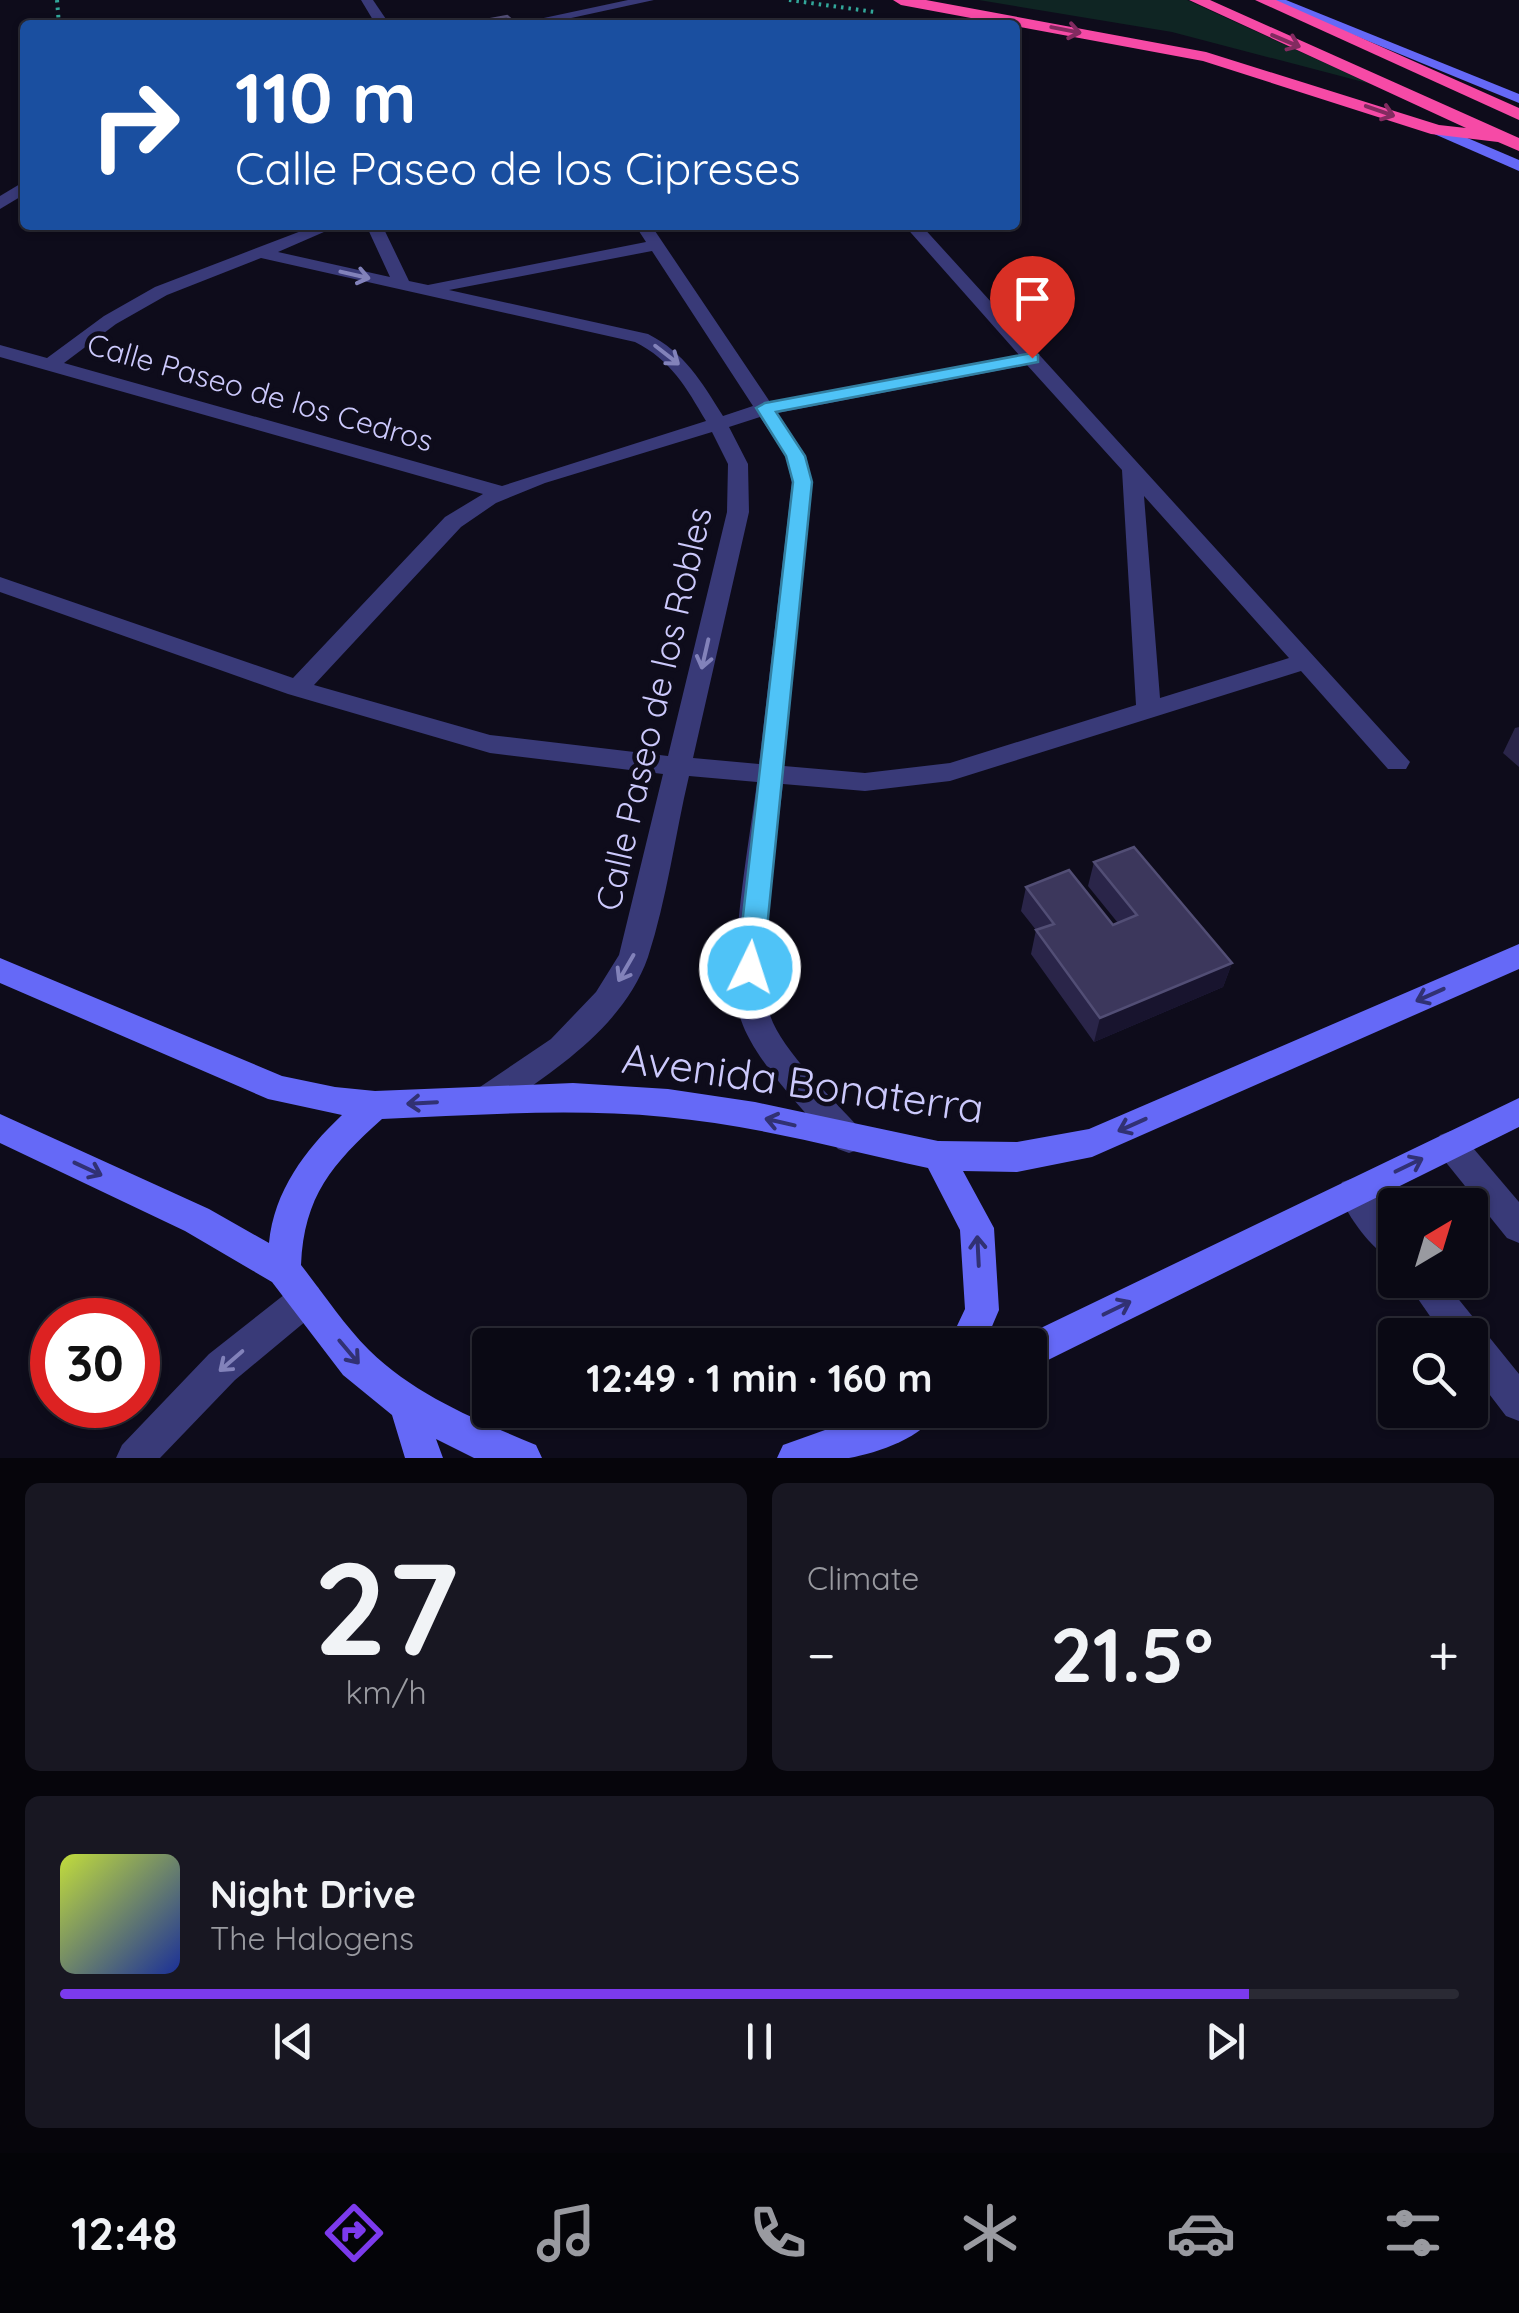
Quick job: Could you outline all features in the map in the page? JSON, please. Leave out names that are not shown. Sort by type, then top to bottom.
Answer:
[{"type":"highway","points":[[901,0],[1008,20]]},
{"type":"highway","points":[[1198,0],[1519,145]]},
{"type":"highway","points":[[1262,0],[1519,114]]},
{"type":"highway","points":[[1020,22],[1206,57],[1436,130],[1499,137]]},
{"type":"street","points":[[544,20],[648,0]]},
{"type":"street","points":[[1274,0],[1519,99]]},
{"type":"street","points":[[1436,130],[1519,166]]},
{"type":"street","points":[[50,365],[133,304],[319,230]]},
{"type":"street","points":[[377,230],[412,288],[650,235],[796,456],[802,482],[750,968],[755,1018],[792,1074],[850,1139]]},
{"type":"street","points":[[917,230],[1397,762]]},
{"type":"street","name":"Calle Paseo de los Robles","points":[[260,253],[640,338],[665,350],[687,372],[738,464],[738,512],[633,958],[606,1001],[562,1048],[488,1099]]},
{"type":"street","name":"Calle Paseo de los Cedros","points":[[0,351],[504,493]]},
{"type":"street","points":[[296,688],[454,522],[504,493],[765,408],[1032,358]]},
{"type":"street","points":[[1132,469],[1149,710]]},
{"type":"street","points":[[0,584],[296,688],[490,744],[865,782],[950,772],[1306,661]]},
{"type":"street","name":"Avenida Bonaterra","points":[[0,970],[279,1089],[375,1105],[572,1098],[668,1103],[756,1116],[938,1156],[1017,1157],[1092,1143],[1519,956]]},
{"type":"street","points":[[284,1270],[290,1215],[312,1173],[338,1137],[375,1105]]},
{"type":"street","points":[[1047,1343],[1519,1112]]},
{"type":"street","points":[[0,1128],[197,1220],[284,1270],[356,1362],[407,1404],[485,1444],[523,1458]]},
{"type":"street","points":[[1451,1145],[1519,1228]]},
{"type":"street","points":[[938,1156],[977,1228],[982,1310],[974,1328]]},
{"type":"street","points":[[1354,1193],[1378,1224]]},
{"type":"street","points":[[1436,1298],[1452,1318]]},
{"type":"street","points":[[135,1458],[222,1367],[306,1299]]},
{"type":"street","points":[[1488,1363],[1519,1403]]},
{"type":"street","points":[[407,1404],[424,1458]]},
{"type":"street","points":[[796,1458],[882,1428]]},
{"type":"green space","points":[[979,0],[1187,0],[1371,84],[1172,32]]},
{"type":"building","points":[[1134,847],[1232,963],[1100,1018],[1036,930],[1054,924],[1026,887],[1069,870],[1113,925],[1137,915],[1094,862]]},
{"type":"route","points":[[750,968],[802,482],[796,456],[765,408],[1032,358]]}]
